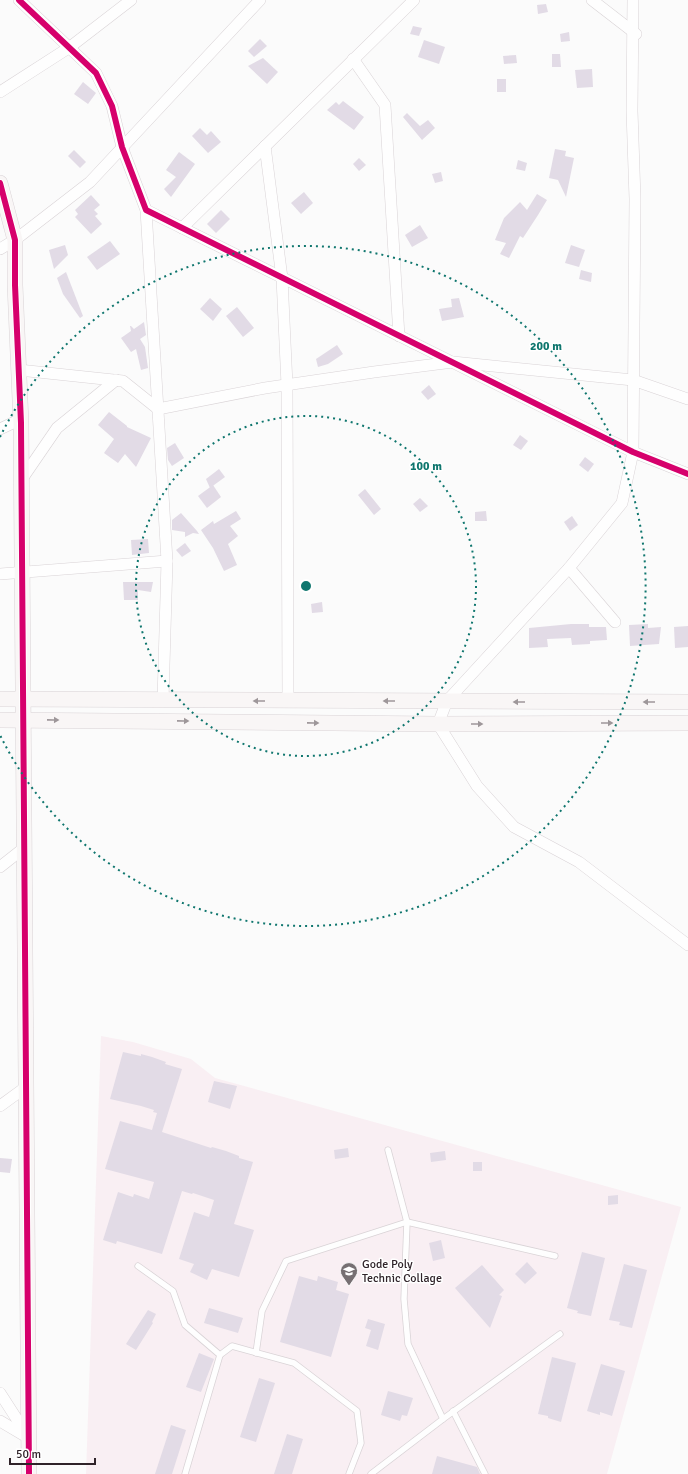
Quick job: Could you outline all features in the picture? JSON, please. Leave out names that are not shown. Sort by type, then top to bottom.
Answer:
[{"type":"street","points":[[19,0],[96,73],[112,106],[122,147],[146,210],[167,561],[163,700]]},
{"type":"street","points":[[0,92],[70,47],[130,0]]},
{"type":"street","points":[[0,249],[15,240],[90,182],[260,0]]},
{"type":"street","points":[[182,228],[414,0]]},
{"type":"street","points":[[592,0],[635,33]]},
{"type":"street","points":[[438,724],[447,702],[569,568],[622,503],[633,452],[636,200],[632,111],[635,33],[632,0]]},
{"type":"street","points":[[353,59],[385,105],[399,336]]},
{"type":"street","points":[[265,146],[282,278],[287,385],[288,701]]},
{"type":"street","points":[[0,183],[15,240],[15,285],[21,419],[29,1474]]},
{"type":"street","points":[[146,210],[633,452],[688,474]]},
{"type":"street","points":[[19,370],[123,381],[158,409],[287,385],[453,362],[634,380],[688,399]]},
{"type":"street","points":[[22,479],[57,428],[116,380]]},
{"type":"street","points":[[0,429],[21,419]]},
{"type":"street","points":[[0,574],[167,561]]},
{"type":"street","points":[[569,568],[615,622]]},
{"type":"street","points":[[0,699],[688,702]]},
{"type":"street","points":[[0,720],[438,724],[688,723]]},
{"type":"street","points":[[438,724],[477,786],[514,826],[580,862],[688,945]]},
{"type":"street","points":[[0,867],[24,848]]},
{"type":"street","points":[[0,1106],[26,1087]]},
{"type":"street","points":[[0,1393],[29,1438]]},
{"type":"street","points":[[2,1425],[29,1438]]},
{"type":"lane","points":[[388,1150],[407,1222],[404,1299],[408,1344],[443,1418]]},
{"type":"lane","points":[[256,1353],[262,1311],[286,1261],[407,1222],[555,1256]]},
{"type":"lane","points":[[138,1266],[173,1291],[185,1325],[220,1355]]},
{"type":"lane","points":[[371,1474],[443,1418],[560,1334]]},
{"type":"lane","points":[[185,1474],[220,1355],[232,1346],[294,1364],[357,1411],[361,1443],[349,1474]]},
{"type":"lane","points":[[453,1411],[485,1474]]},
{"type":"shaded area","points":[[101,1036],[133,1042],[191,1059],[215,1078],[681,1207],[607,1474],[86,1474]]},
{"type":"building","points":[[546,4],[548,12],[538,14],[537,5]]},
{"type":"building","points":[[413,26],[422,28],[419,36],[410,34]]},
{"type":"building","points":[[569,32],[570,41],[561,42],[560,34]]},
{"type":"building","points":[[260,39],[267,46],[254,57],[248,51]]},
{"type":"building","points":[[424,40],[445,47],[439,64],[418,57]]},
{"type":"building","points":[[552,54],[560,54],[561,67],[552,67]]},
{"type":"building","points":[[516,55],[517,63],[504,64],[503,56]]},
{"type":"building","points":[[263,58],[278,72],[267,84],[248,66]]},
{"type":"building","points":[[592,69],[593,87],[577,88],[575,70]]},
{"type":"building","points":[[497,79],[506,79],[506,92],[497,92]]},
{"type":"building","points":[[83,82],[96,93],[88,104],[74,94]]},
{"type":"building","points":[[343,101],[364,117],[354,130],[327,110],[336,102],[339,105]]},
{"type":"building","points":[[407,113],[420,126],[428,120],[435,128],[422,140],[403,117]]},
{"type":"building","points":[[200,128],[207,135],[211,131],[221,142],[208,153],[192,136]]},
{"type":"building","points":[[555,149],[566,151],[565,156],[574,158],[566,197],[558,180],[549,178]]},
{"type":"building","points":[[74,150],[86,162],[80,168],[68,156]]},
{"type":"building","points":[[179,152],[195,164],[171,197],[164,189],[176,177],[166,170]]},
{"type":"building","points":[[359,158],[366,165],[359,171],[353,164]]},
{"type":"building","points":[[518,160],[527,163],[525,171],[516,169]]},
{"type":"building","points":[[441,172],[443,181],[435,183],[432,174]]},
{"type":"building","points":[[304,192],[313,203],[301,214],[291,203]]},
{"type":"building","points":[[537,194],[547,200],[538,215],[523,238],[520,236],[509,258],[500,254],[506,243],[495,240],[504,218],[520,202],[527,210]]},
{"type":"building","points":[[91,195],[100,205],[94,210],[98,214],[95,216],[102,224],[91,234],[75,217],[78,214],[75,210]]},
{"type":"building","points":[[221,210],[230,219],[216,233],[207,224]]},
{"type":"building","points":[[420,225],[428,238],[412,247],[405,235]]},
{"type":"building","points":[[110,241],[120,254],[97,270],[87,257]]},
{"type":"building","points":[[65,245],[68,255],[54,269],[49,250]]},
{"type":"building","points":[[571,245],[585,250],[579,267],[565,263]]},
{"type":"building","points":[[581,270],[592,273],[591,282],[579,279]]},
{"type":"building","points":[[66,272],[83,316],[80,318],[63,294],[57,278]]},
{"type":"building","points":[[210,298],[222,309],[213,321],[200,309]]},
{"type":"building","points":[[459,298],[464,317],[442,321],[439,309],[452,307],[451,299]]},
{"type":"building","points":[[237,307],[254,328],[243,337],[226,316]]},
{"type":"building","points":[[144,322],[146,335],[140,339],[145,347],[148,368],[141,370],[136,349],[131,352],[121,338],[131,331],[130,326],[134,329]]},
{"type":"building","points":[[337,345],[343,354],[328,364],[318,367],[316,359]]},
{"type":"building","points":[[429,385],[436,394],[428,400],[421,392]]},
{"type":"building","points":[[109,412],[127,427],[151,438],[136,467],[125,454],[118,463],[104,453],[114,439],[98,425]]},
{"type":"building","points":[[520,435],[528,441],[521,450],[513,445]]},
{"type":"building","points":[[175,443],[184,458],[172,466],[168,460],[167,448]]},
{"type":"building","points":[[585,457],[594,464],[588,472],[579,465]]},
{"type":"building","points":[[219,469],[225,477],[210,488],[206,479]]},
{"type":"building","points":[[213,485],[221,497],[207,508],[198,496]]},
{"type":"building","points":[[365,489],[381,509],[374,515],[358,495]]},
{"type":"building","points":[[420,498],[428,506],[420,512],[413,504]]},
{"type":"building","points":[[236,511],[241,519],[230,526],[238,536],[228,544],[237,565],[224,571],[213,548],[201,530],[213,521],[214,524]]},
{"type":"building","points":[[486,511],[487,521],[475,521],[475,512]]},
{"type":"building","points":[[181,513],[199,534],[193,533],[185,537],[185,532],[172,530],[172,520]]},
{"type":"building","points":[[572,516],[578,525],[570,531],[564,522]]},
{"type":"building","points":[[148,539],[149,553],[132,555],[131,540]]},
{"type":"building","points":[[185,543],[191,551],[182,557],[176,550]]},
{"type":"building","points":[[123,582],[153,582],[151,592],[138,590],[138,600],[124,600]]},
{"type":"building","points":[[322,602],[323,612],[312,613],[311,604]]},
{"type":"building","points":[[589,624],[589,627],[606,627],[607,640],[590,641],[590,644],[572,645],[571,638],[547,639],[548,647],[529,648],[529,628]]},
{"type":"building","points":[[648,624],[648,628],[661,627],[659,644],[630,646],[629,625]]},
{"type":"building","points":[[688,626],[688,647],[675,648],[674,627]]},
{"type":"building","points":[[123,1052],[152,1057],[166,1062],[165,1064],[182,1069],[162,1132],[211,1148],[226,1151],[239,1156],[239,1158],[253,1162],[234,1224],[254,1230],[239,1277],[212,1269],[207,1280],[190,1272],[194,1264],[179,1259],[194,1212],[209,1217],[214,1200],[193,1193],[182,1191],[162,1254],[117,1241],[116,1244],[103,1240],[118,1192],[133,1197],[134,1194],[149,1199],[154,1182],[105,1169],[120,1121],[152,1130],[157,1113],[153,1112],[154,1110],[141,1106],[110,1099]]},
{"type":"building","points":[[214,1081],[237,1086],[230,1109],[208,1102]]},
{"type":"building","points":[[348,1148],[349,1157],[335,1159],[334,1150]]},
{"type":"building","points":[[445,1151],[446,1160],[431,1162],[430,1153]]},
{"type":"building","points":[[0,1158],[12,1159],[10,1173],[0,1172]]},
{"type":"building","points":[[473,1162],[482,1162],[482,1171],[473,1171]]},
{"type":"building","points":[[618,1195],[618,1204],[608,1205],[608,1196]]},
{"type":"building","points":[[441,1240],[445,1258],[433,1261],[429,1243]]},
{"type":"building","points":[[582,1252],[605,1258],[591,1316],[577,1313],[578,1311],[567,1308]]},
{"type":"building","points":[[527,1262],[537,1273],[525,1284],[515,1274]]},
{"type":"building","points":[[624,1264],[647,1270],[632,1328],[619,1325],[620,1322],[609,1320]]},
{"type":"building","points":[[482,1265],[504,1290],[499,1295],[502,1296],[490,1328],[455,1288]]},
{"type":"building","points":[[299,1276],[317,1281],[318,1276],[338,1282],[336,1290],[349,1294],[331,1357],[280,1342]]},
{"type":"building","points":[[209,1308],[243,1318],[238,1333],[204,1323]]},
{"type":"building","points":[[148,1310],[156,1314],[152,1322],[153,1323],[136,1350],[126,1344]]},
{"type":"building","points":[[368,1319],[385,1324],[378,1350],[366,1346],[371,1330],[365,1328]]},
{"type":"building","points":[[199,1353],[214,1359],[201,1392],[186,1387]]},
{"type":"building","points":[[552,1357],[576,1363],[561,1422],[548,1418],[548,1416],[538,1414]]},
{"type":"building","points":[[601,1364],[625,1371],[612,1416],[600,1412],[600,1415],[587,1411]]},
{"type":"building","points":[[259,1378],[275,1383],[256,1442],[240,1437]]},
{"type":"building","points":[[388,1391],[413,1398],[407,1416],[402,1415],[400,1421],[381,1415]]},
{"type":"building","points":[[171,1425],[186,1430],[172,1474],[155,1474]]},
{"type":"building","points":[[287,1434],[303,1439],[292,1474],[274,1474]]},
{"type":"building","points":[[437,1456],[477,1467],[480,1474],[432,1474]]},
{"type":"cycle path","points":[[19,0],[96,73],[112,106],[122,147],[146,210],[633,452],[688,474]]},
{"type":"cycle path","points":[[0,183],[15,240],[15,285],[21,423],[29,1474]]},
{"type":"place","name":"Gode Poly Technic Collage","points":[[349,1286]]}]
